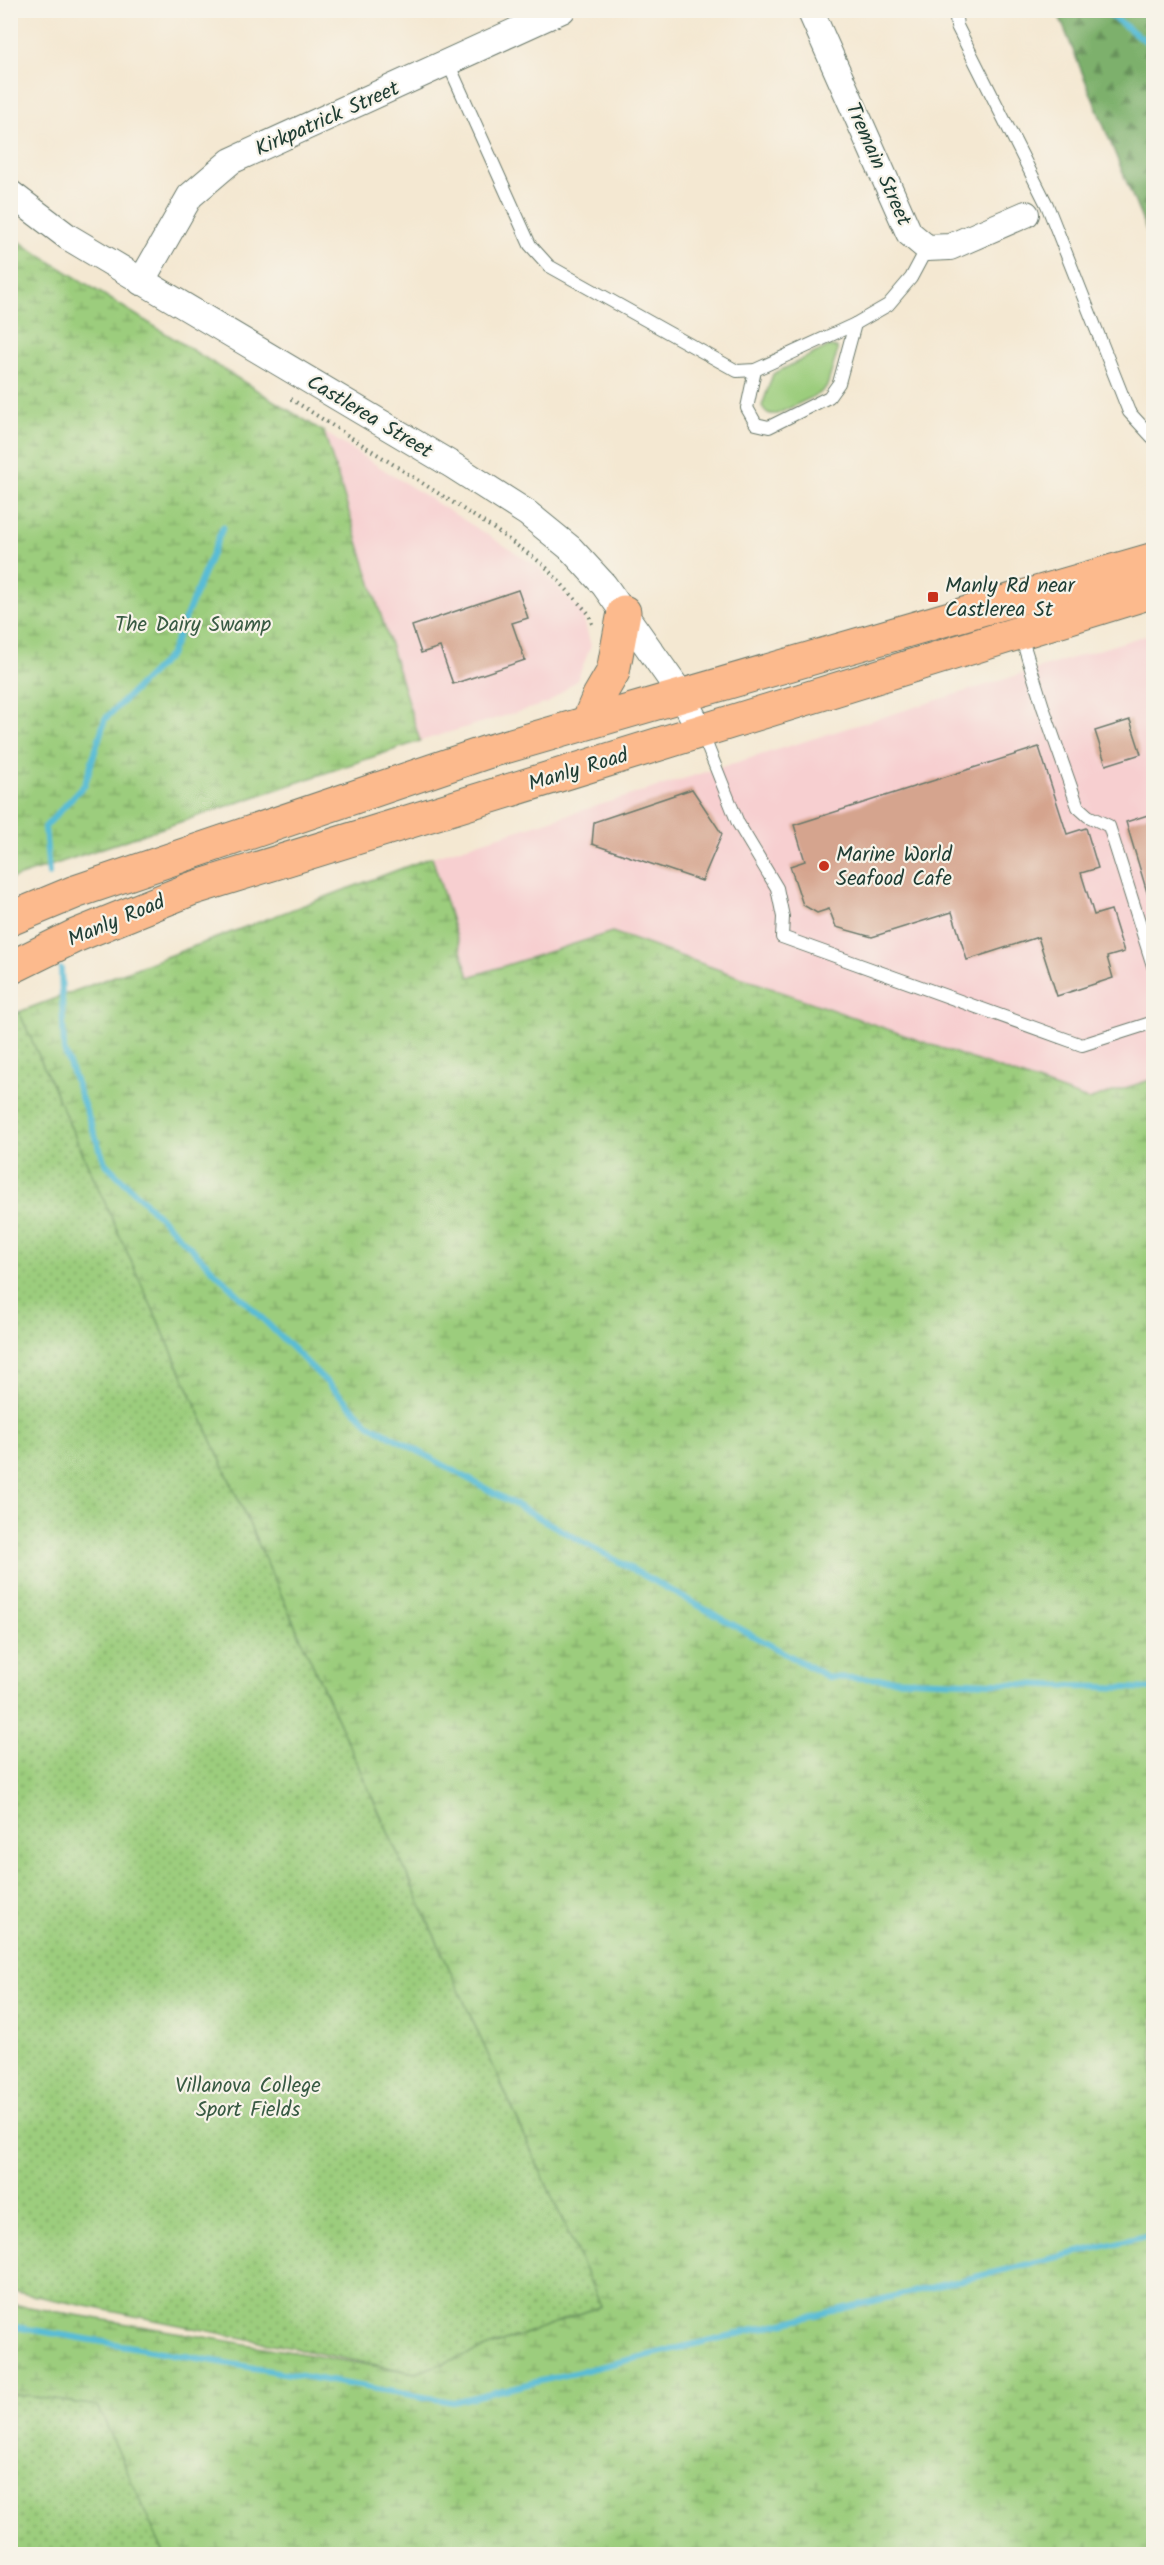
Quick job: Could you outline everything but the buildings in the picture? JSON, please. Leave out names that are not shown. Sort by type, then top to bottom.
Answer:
[{"type":"main road","name":"Manly Road","points":[[10,920],[75,892],[432,770],[681,694],[1154,559]]},
{"type":"main road","name":"Manly Road","points":[[10,968],[75,936],[191,889],[1154,591]]},
{"type":"main road","points":[[588,722],[613,672],[624,612]]},
{"type":"street","name":"Kirkpatrick Street","points":[[141,282],[190,196],[231,161],[562,10]]},
{"type":"street","name":"Tremain Street","points":[[810,10],[909,233],[927,248],[950,246],[1036,209]]},
{"type":"street","name":"Castlerea Street","points":[[10,193],[68,237],[452,465],[527,513],[581,560],[624,612],[681,694],[701,732]]},
{"type":"lane","points":[[955,10],[957,27],[1036,209],[1129,412],[1152,437]]},
{"type":"lane","points":[[448,63],[530,245],[549,266],[737,371],[755,370],[855,324],[888,305],[911,278],[927,248]]},
{"type":"lane","points":[[755,370],[747,408],[756,424],[769,427],[829,397],[839,383],[855,324]]},
{"type":"lane","points":[[1020,633],[1078,807],[1088,816],[1110,826],[1154,969]]},
{"type":"lane","points":[[701,732],[738,823],[777,888],[783,916],[782,937],[1082,1045],[1154,1022]]},
{"type":"path","points":[[284,394],[491,527],[544,565],[590,614],[595,635]]},
{"type":"shaded area","points":[[324,432],[537,566],[582,612],[591,646],[577,680],[548,703],[420,741]]},
{"type":"shaded area","points":[[1153,633],[1153,1079],[1088,1100],[612,932],[469,978],[432,857]]},
{"type":"green space","points":[[1054,11],[1153,11],[1153,247],[1060,18]]},
{"type":"green space","name":"The Dairy Swamp","points":[[10,234],[30,249],[324,432],[420,741],[11,879]]},
{"type":"green space","points":[[829,346],[837,348],[837,353],[827,386],[819,394],[777,414],[766,412],[762,406],[773,374]]},
{"type":"green space","points":[[432,857],[469,977],[612,932],[1088,1100],[1153,1079],[1153,2554],[164,2554],[98,2407],[11,2394],[11,2304],[416,2373],[601,2306],[19,1012]]},
{"type":"green space","name":"Villanova College Sport Fields","points":[[19,1012],[601,2306],[416,2373],[11,2291],[10,1016]]},
{"type":"green space","points":[[11,2394],[98,2406],[164,2554],[11,2554]]},
{"type":"waterway","points":[[1103,10],[1154,47]]},
{"type":"waterway","points":[[49,874],[45,827],[85,784],[105,719],[170,655],[223,527]]},
{"type":"waterway","points":[[61,969],[64,1050],[105,1163],[369,1424],[828,1677],[1154,1689]]},
{"type":"waterway","points":[[10,2326],[453,2402],[1154,2234]]},
{"type":"place","name":"Manly Rd near Castlerea St","points":[[933,597]]},
{"type":"place","name":"Marine World Seafood Cafe","points":[[824,866]]}]
